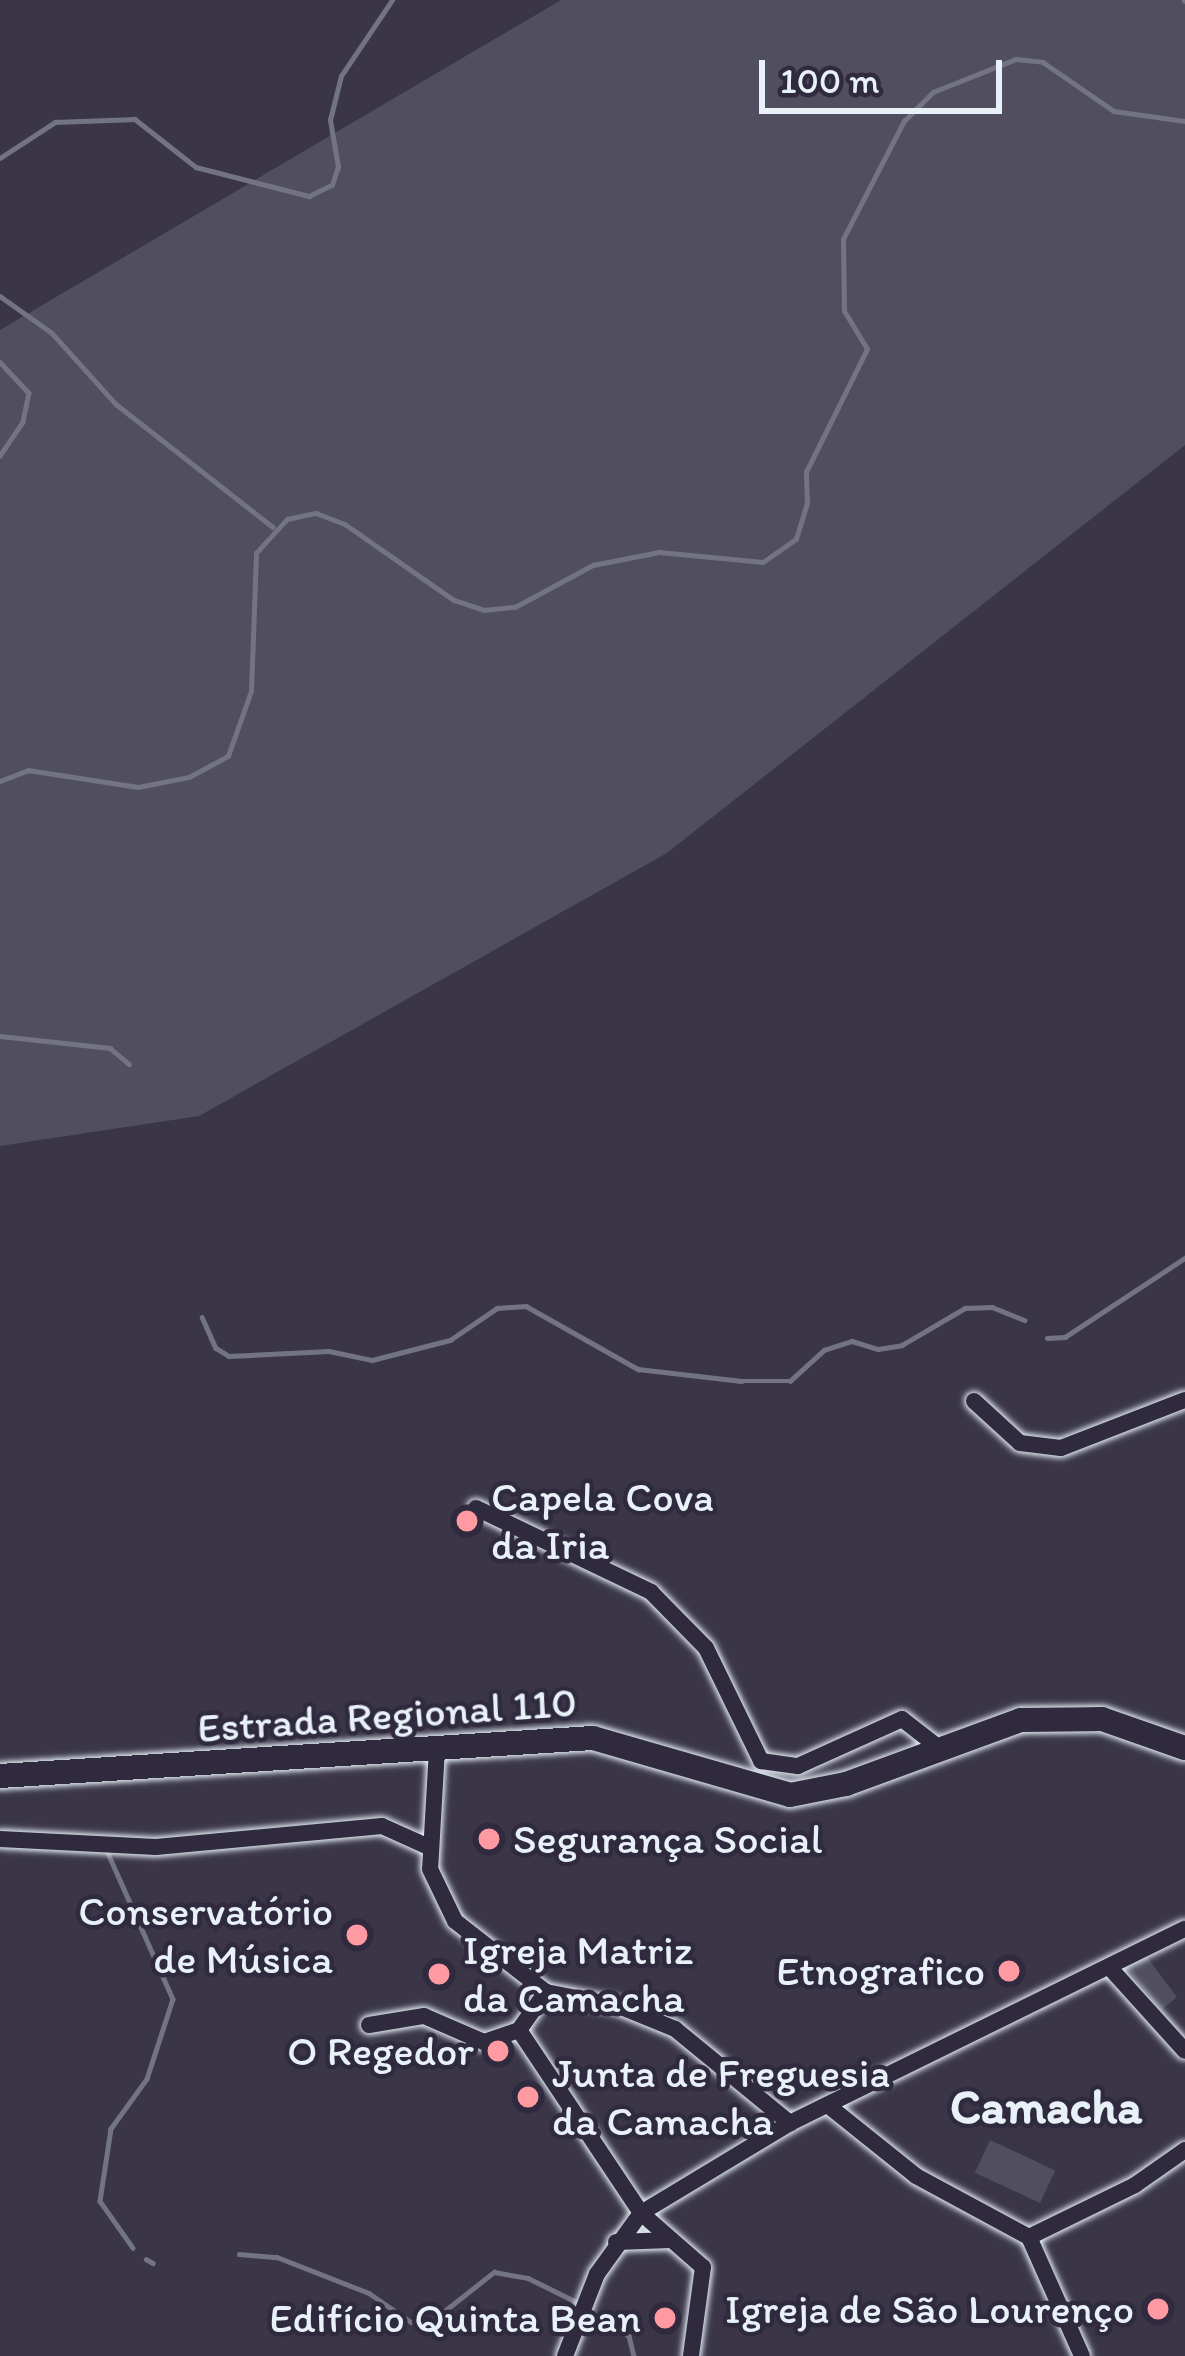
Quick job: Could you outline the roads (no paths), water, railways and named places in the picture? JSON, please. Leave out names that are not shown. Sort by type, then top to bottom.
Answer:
[{"type":"main road","name":"Estrada Regional 110","points":[[0,1776],[593,1738],[790,1795],[846,1784],[938,1747],[1054,1717],[1127,1724],[1185,1748]]},
{"type":"street","points":[[974,1401],[1020,1443],[1061,1448],[1164,1401],[1185,1400]]},
{"type":"street","points":[[476,1508],[651,1592],[706,1648],[761,1761],[798,1766],[902,1719],[938,1747]]},
{"type":"street","points":[[436,1749],[431,1848],[436,1891],[448,1913],[546,1992],[619,2006],[674,2029],[790,2123]]},
{"type":"street","points":[[0,1839],[199,1846],[382,1826],[431,1848]]},
{"type":"street","points":[[565,2356],[616,2242],[641,2213],[790,2123],[1185,1929]]},
{"type":"street","points":[[1111,1969],[1185,2051]]},
{"type":"street","points":[[369,2025],[424,2016],[484,2042],[519,2030],[546,1992]]},
{"type":"street","points":[[519,2030],[564,2107],[641,2213],[694,2254],[705,2280],[691,2356]]},
{"type":"street","points":[[830,2107],[916,2176],[1029,2237],[1082,2356]]},
{"type":"street","points":[[1029,2237],[1135,2186],[1185,2150]]},
{"type":"street","points":[[666,2199],[671,2240]]},
{"type":"street","points":[[616,2242],[671,2240]]},
{"type":"waterway","points":[[0,158],[55,122],[135,119],[196,167],[309,196],[332,185],[338,167],[330,120],[341,76],[392,0]]},
{"type":"waterway","points":[[0,781],[28,770],[138,787],[189,777],[228,756],[251,691],[256,553],[287,519],[316,513],[345,524],[454,600],[484,610],[515,607],[593,565],[659,552],[763,562],[796,539],[807,504],[806,472],[867,349],[844,311],[843,239],[904,121],[933,92],[1016,59],[1043,62],[1114,111],[1185,121]]},
{"type":"waterway","points":[[0,296],[52,333],[116,404],[273,527]]},
{"type":"waterway","points":[[0,362],[29,393],[23,422],[0,456]]},
{"type":"waterway","points":[[0,1036],[110,1048],[129,1064]]},
{"type":"waterway","points":[[1047,1338],[1065,1337],[1185,1258]]},
{"type":"waterway","points":[[202,1317],[216,1348],[229,1356],[329,1351],[372,1360],[450,1340],[497,1308],[526,1306],[638,1369],[741,1381],[790,1381],[824,1350],[852,1341],[878,1349],[902,1345],[965,1308],[992,1307],[1025,1320]]},
{"type":"waterway","points":[[107,1851],[173,1999],[147,2079],[111,2129],[100,2201],[133,2248]]},
{"type":"waterway","points":[[239,2254],[277,2257],[369,2293],[411,2322],[433,2320],[494,2272],[528,2278],[577,2302]]},
{"type":"waterway","points":[[146,2259],[153,2263]]},
{"type":"waterway","points":[[592,2312],[629,2336],[634,2356]]},
{"type":"place","name":"Capela Cova da Iria","points":[[467,1521]]},
{"type":"place","name":"Segurança Social","points":[[489,1839]]},
{"type":"place","name":"Conservatório de Música","points":[[357,1935]]},
{"type":"place","name":"Etnografico","points":[[1009,1971]]},
{"type":"place","name":"Igreja Matriz da Camacha","points":[[439,1974]]},
{"type":"place","name":"O Regedor","points":[[498,2051]]},
{"type":"place","name":"Junta de Freguesia da Camacha","points":[[528,2097]]},
{"type":"place","name":"Igreja de São Lourenço","points":[[1158,2309]]},
{"type":"place","name":"Edifício Quinta Bean","points":[[665,2318]]},
{"type":"district","name":"Camacha","points":[[1046,2107]]}]
